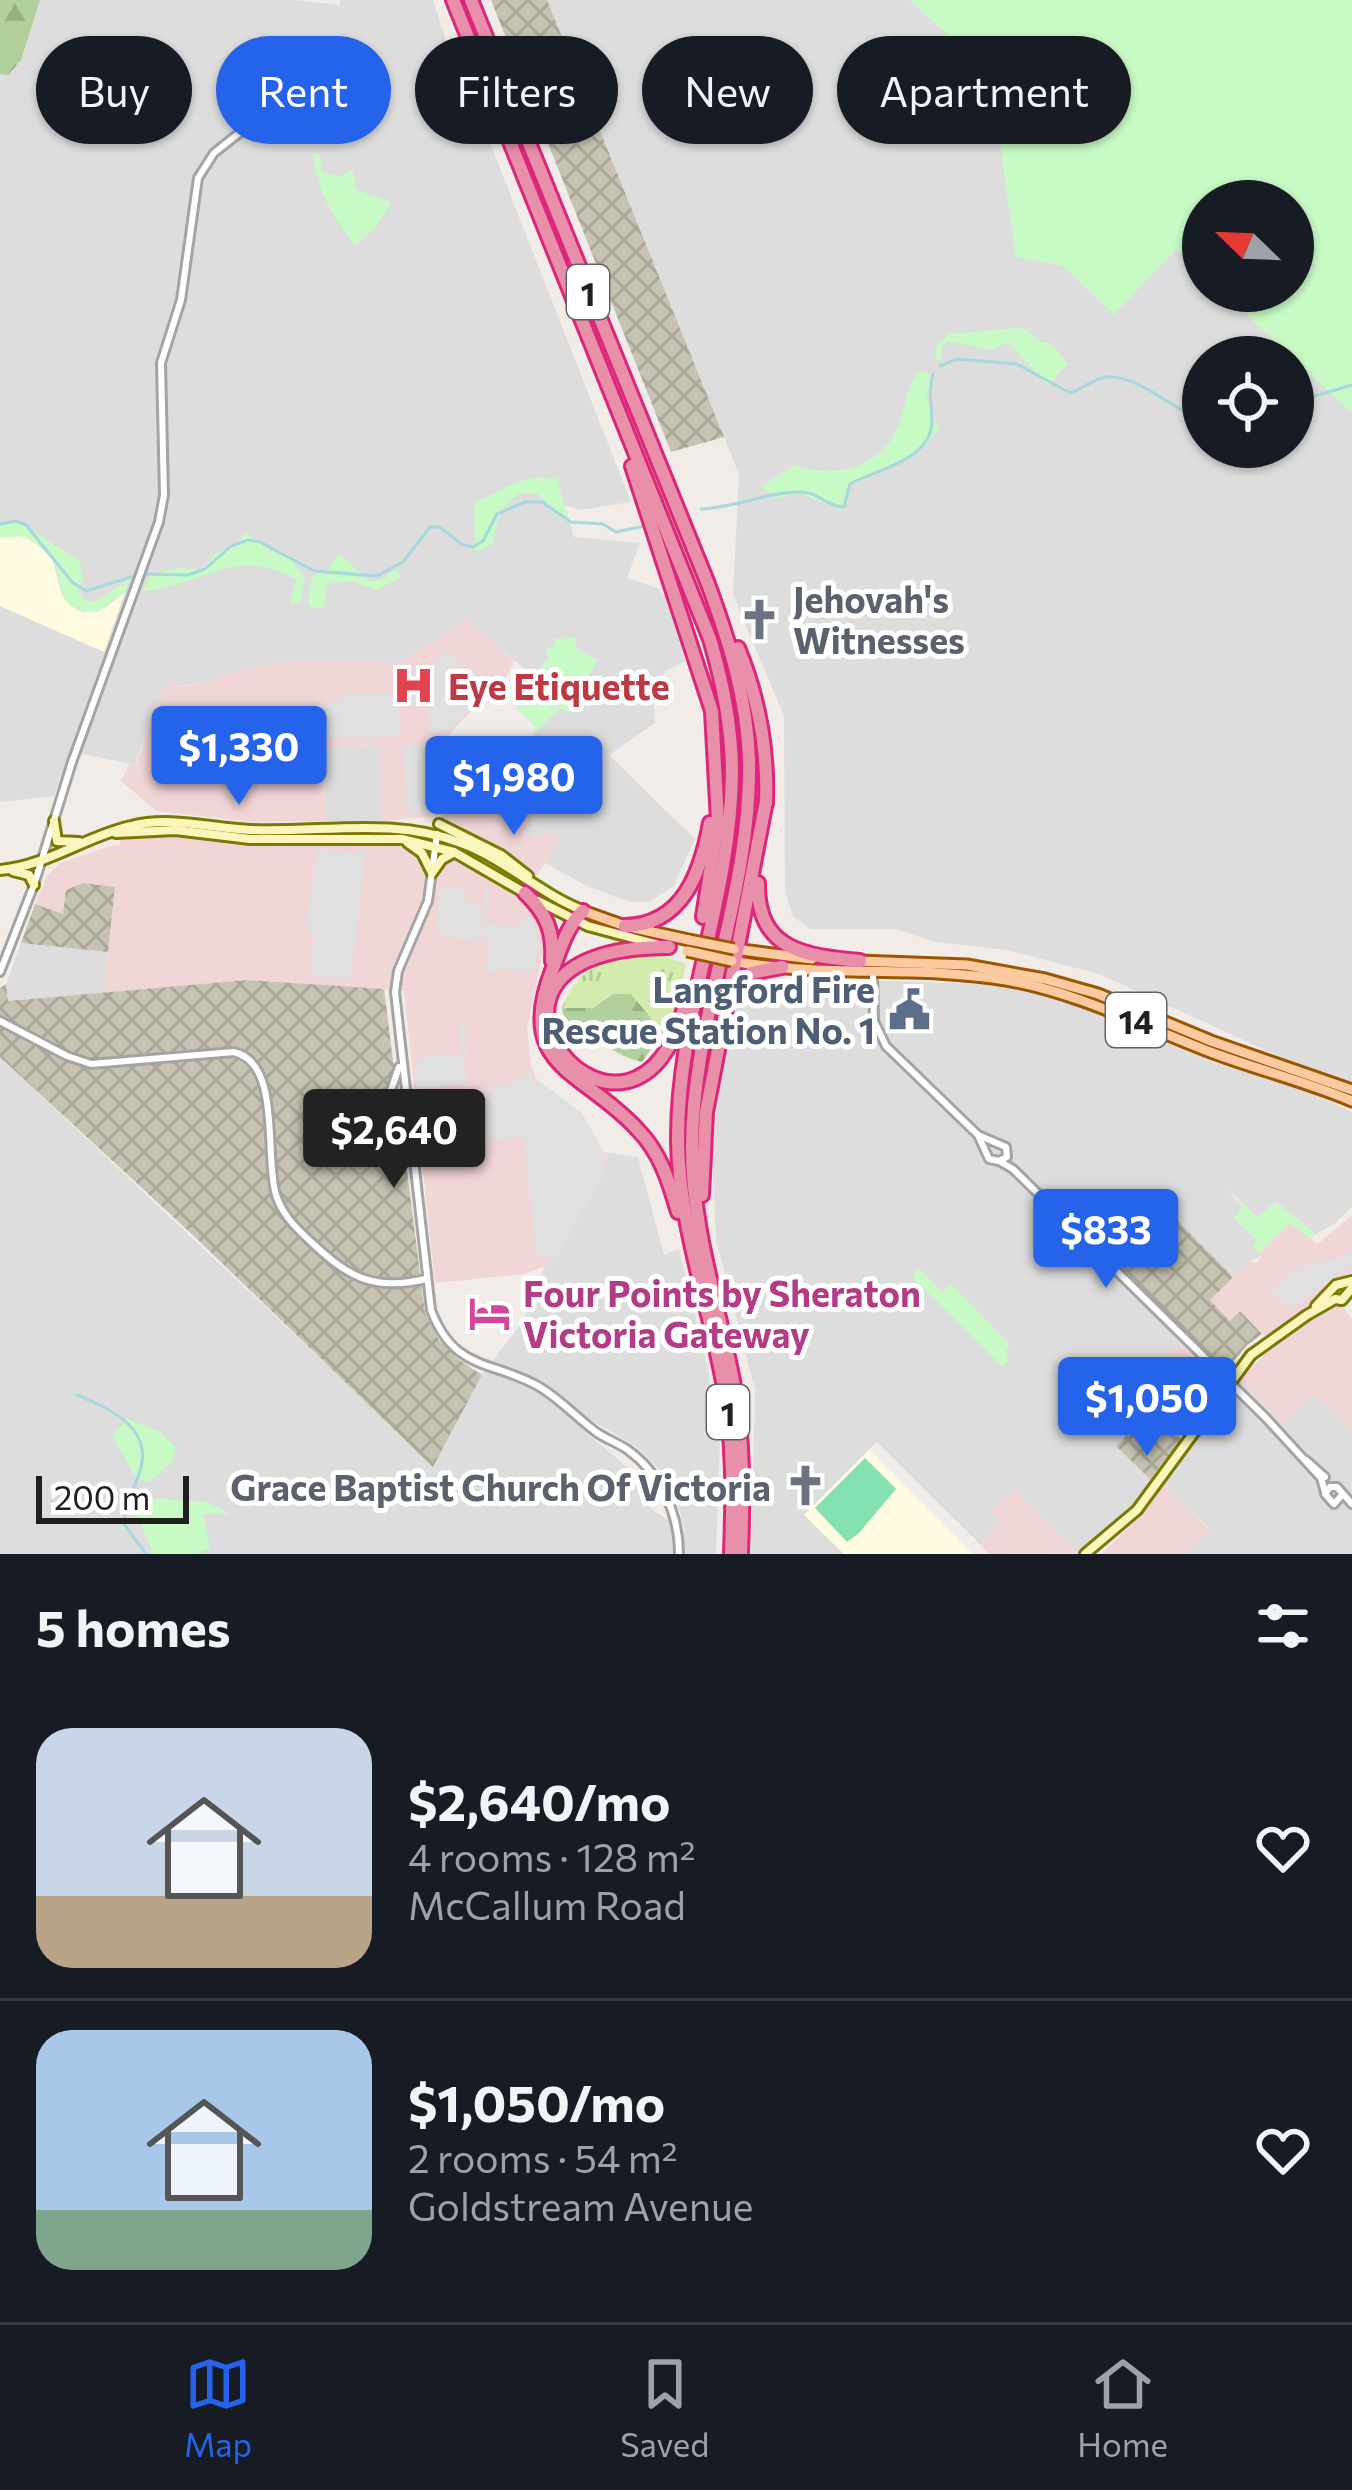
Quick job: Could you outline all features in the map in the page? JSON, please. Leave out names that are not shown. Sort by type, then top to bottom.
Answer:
[{"type":"highway","name":"1","points":[[453,0],[710,639],[729,723],[728,824],[688,1034],[678,1117],[682,1201],[728,1406],[729,1554]]},
{"type":"highway","name":"1","points":[[471,0],[707,584],[736,668],[747,735],[748,783],[740,860],[696,1086],[692,1175],[699,1231],[740,1426],[741,1554]]},
{"type":"highway","points":[[587,334],[705,684],[717,756],[718,821],[703,921],[676,1032],[664,1055],[635,1077],[604,1081],[571,1067],[551,1039],[548,1019],[558,984],[574,966],[597,954],[669,947]]},
{"type":"highway","points":[[707,584],[717,596],[753,688],[764,739],[766,801],[758,883],[765,923],[781,942],[805,955],[860,962]]},
{"type":"highway","points":[[625,926],[649,923],[672,909],[693,884],[702,861],[714,783],[705,684]]},
{"type":"highway","points":[[740,1426],[735,1367],[711,1268],[702,1200],[706,1112],[766,801]]},
{"type":"highway","points":[[525,893],[549,926],[553,943],[550,975]]},
{"type":"highway","points":[[578,915],[550,975],[540,1011],[544,1042],[561,1069],[627,1119],[653,1149],[670,1186],[705,1306]]},
{"type":"highway","points":[[727,1013],[741,983],[751,974],[782,968]]},
{"type":"main road","points":[[54,821],[57,841],[92,841]]},
{"type":"main road","points":[[3,870],[128,826],[162,822],[256,831],[438,829],[488,855],[578,915],[736,955]]},
{"type":"main road","points":[[109,834],[175,830],[250,839],[402,839],[454,852],[525,893],[578,915],[669,947],[688,946]]},
{"type":"main road","points":[[402,839],[422,854],[431,873],[454,852]]},
{"type":"main road","points":[[3,870],[28,875],[34,885]]},
{"type":"main road","name":"14","points":[[736,955],[980,967],[1073,986],[1210,1041],[1352,1090]]},
{"type":"main road","name":"14","points":[[736,955],[782,968],[960,974],[1053,990],[1210,1052],[1352,1100]]},
{"type":"main road","points":[[1085,1554],[1126,1522],[1255,1351],[1333,1296],[1336,1285],[1349,1287]]},
{"type":"street","points":[[0,972],[159,522],[164,495],[160,363],[181,300],[200,173],[224,144]]},
{"type":"street","points":[[438,829],[425,911],[395,983],[408,1130],[435,1320],[454,1349],[478,1365],[544,1389],[599,1434],[644,1462],[669,1503],[679,1554]]},
{"type":"street","points":[[873,971],[874,1018],[880,1038],[978,1135],[1004,1146],[1013,1169]]},
{"type":"street","points":[[0,1022],[67,1057],[91,1064],[227,1052],[246,1055],[263,1078],[274,1187],[291,1222],[352,1276],[386,1283],[426,1280]]},
{"type":"street","points":[[400,1059],[394,1086],[375,1102],[393,1109],[408,1130]]},
{"type":"street","points":[[978,1135],[989,1159],[1013,1169],[1352,1506]]},
{"type":"street","points":[[986,1150],[995,1144]]},
{"type":"street","points":[[999,1161],[1008,1154]]},
{"type":"street","points":[[1306,1460],[1321,1478],[1328,1501],[1340,1498]]},
{"type":"street","points":[[1325,1492],[1336,1486]]},
{"type":"shaded area","points":[[0,0],[294,0],[339,5],[341,0],[433,0],[445,36],[415,36],[415,144],[490,144],[631,502],[580,510],[565,505],[574,537],[640,543],[627,578],[658,588],[666,598],[685,661],[664,672],[654,699],[655,723],[609,755],[695,839],[674,886],[649,902],[630,902],[587,886],[545,863],[560,836],[538,837],[522,831],[535,807],[528,802],[497,805],[490,777],[561,707],[568,713],[587,657],[567,640],[554,647],[532,675],[467,620],[401,662],[288,662],[162,688],[135,765],[70,751],[54,796],[0,802]]},
{"type":"shaded area","points":[[491,0],[547,0],[562,36],[505,36]]},
{"type":"shaded area","points":[[547,0],[910,0],[949,36],[837,36],[837,144],[1000,144],[1016,257],[1062,265],[1114,314],[1176,248],[1182,254],[1182,312],[1244,312],[1270,336],[1182,336],[1182,468],[1314,468],[1314,378],[1352,413],[1352,1083],[1285,1059],[1099,974],[1007,950],[936,942],[895,929],[811,929],[793,917],[785,892],[784,716],[733,595],[739,474],[605,144],[618,144],[618,36],[562,36]]},
{"type":"shaded area","points":[[548,144],[605,144],[724,437],[671,452]]},
{"type":"shaded area","points":[[25,536],[52,556],[61,593],[77,610],[106,607],[125,592],[104,652],[0,606],[0,538]]},
{"type":"shaded area","points":[[467,619],[514,661],[507,676],[449,734],[430,817],[381,821],[380,745],[324,747],[325,821],[251,822],[156,811],[121,781],[130,764],[136,765],[162,688],[288,662],[401,662]]},
{"type":"shaded area","points":[[446,652],[481,685],[474,691],[480,700],[447,733],[431,733],[428,709],[433,661]]},
{"type":"shaded area","points":[[426,692],[421,705],[399,706],[399,736],[319,739],[324,706],[350,694]]},
{"type":"shaded area","points":[[307,716],[308,762],[304,765],[258,771],[171,769],[171,738],[181,738],[185,729],[216,728],[249,717]]},
{"type":"shaded area","points":[[428,744],[429,768],[439,769],[430,815],[408,812],[402,745]]},
{"type":"shaded area","points":[[381,745],[381,821],[325,821],[324,747]]},
{"type":"shaded area","points":[[462,794],[497,805],[528,802],[535,807],[523,832],[538,837],[548,831],[561,837],[525,895],[543,930],[544,947],[527,1029],[531,1066],[537,1080],[582,1113],[607,1159],[607,1169],[554,1259],[545,1266],[524,1274],[435,1283],[404,991],[247,980],[104,993],[115,887],[63,914],[35,904],[47,876],[60,863],[119,847],[120,838],[166,835],[317,846],[386,844],[424,851],[452,797]]},
{"type":"shaded area","points":[[317,849],[359,853],[366,849],[351,980],[312,973],[313,938],[306,927]]},
{"type":"shaded area","points":[[83,883],[115,887],[108,952],[21,943],[35,904],[63,914],[66,890]]},
{"type":"shaded area","points":[[464,888],[466,901],[482,907],[479,941],[437,932],[439,889]]},
{"type":"shaded area","points":[[486,888],[490,888],[487,924],[521,927],[523,918],[533,919],[539,947],[533,974],[497,968],[486,971],[490,941],[481,940]]},
{"type":"shaded area","points":[[21,943],[108,952],[104,993],[7,1001],[6,984]]},
{"type":"shaded area","points":[[247,980],[384,989],[425,1313],[439,1340],[482,1375],[433,1467],[0,1057],[0,988],[6,984],[8,1001]]},
{"type":"shaded area","points":[[860,980],[999,985],[1062,1000],[1215,1063],[1306,1090],[1352,1112],[1352,1207],[1316,1234],[1276,1202],[1258,1218],[1226,1188],[1244,1208],[1258,1241],[1253,1247],[1262,1256],[1249,1261],[1209,1300],[1103,1247],[1127,1290],[1182,1343],[1160,1364],[1170,1375],[1124,1435],[1160,1469],[1123,1519],[1078,1553],[1014,1489],[1002,1523],[980,1544],[877,1442],[805,1514],[844,1554],[751,1554],[755,1390],[716,1240],[712,1157],[719,1082],[734,1013],[749,991],[762,986]]},
{"type":"shaded area","points":[[459,1024],[464,1024],[467,1056],[462,1058],[469,1080],[420,1089],[417,1059],[462,1054]]},
{"type":"shaded area","points":[[0,1057],[434,1466],[482,1375],[524,1320],[545,1266],[554,1259],[607,1169],[604,1152],[638,1157],[664,1255],[679,1249],[708,1369],[720,1443],[716,1554],[0,1554]],"holes":[[[591,1420],[637,1447],[659,1469],[685,1532],[642,1502],[637,1475],[585,1432]]]},
{"type":"shaded area","points":[[532,1069],[533,1084],[538,1080],[582,1113],[607,1159],[602,1162],[607,1169],[555,1258],[536,1256],[524,1137],[423,1147],[422,1103],[450,1100],[452,1104],[452,1100],[517,1080]]},
{"type":"shaded area","points":[[1154,1197],[1233,1277],[1210,1300],[1230,1321],[1240,1311],[1262,1334],[1228,1368],[1220,1366],[1102,1248]]},
{"type":"shaded area","points":[[1352,1215],[1352,1272],[1325,1285],[1322,1293],[1329,1305],[1342,1306],[1352,1319],[1352,1431],[1314,1393],[1282,1424],[1239,1380],[1274,1345],[1241,1312],[1231,1321],[1209,1300],[1250,1260],[1255,1264],[1262,1256],[1259,1253],[1290,1223],[1318,1244]]},
{"type":"shaded area","points":[[1352,1250],[1352,1267],[1288,1310],[1272,1292],[1299,1266],[1341,1258]]},
{"type":"shaded area","points":[[1182,1343],[1217,1378],[1218,1388],[1160,1469],[1124,1435],[1148,1409],[1169,1375],[1160,1365]]},
{"type":"shaded area","points":[[1239,1380],[1282,1423],[1314,1392],[1352,1431],[1352,1554],[1185,1554],[1209,1529],[1164,1485]]},
{"type":"shaded area","points":[[1150,1411],[1181,1439],[1150,1479],[1116,1446]]},
{"type":"shaded area","points":[[869,1450],[973,1554],[844,1554],[804,1515]]},
{"type":"shaded area","points":[[1164,1485],[1209,1530],[1185,1554],[1102,1554],[1147,1509]]},
{"type":"shaded area","points":[[1014,1488],[1078,1553],[989,1554],[980,1544],[1002,1523],[991,1512]]},
{"type":"green space","points":[[0,0],[40,0],[21,60],[8,75],[0,74]]},
{"type":"green space","points":[[459,0],[467,0],[481,36],[473,36]]},
{"type":"green space","points":[[910,0],[1352,0],[1352,413],[1314,377],[1314,336],[1270,336],[1244,312],[1314,312],[1314,180],[1182,180],[1182,254],[1176,249],[1114,314],[1062,265],[1016,257],[1000,144],[1131,144],[1131,36],[949,36]]},
{"type":"green space","points":[[517,144],[524,144],[642,440],[637,439]]},
{"type":"green space","points":[[314,153],[320,154],[322,172],[340,177],[353,170],[356,190],[391,202],[379,223],[356,245],[327,203]]},
{"type":"green space","points":[[1019,328],[1039,342],[1050,343],[1068,364],[1048,385],[1008,342],[990,350],[948,341],[942,346],[940,363],[935,358],[938,343],[950,334]]},
{"type":"green space","points":[[917,372],[932,377],[926,397],[939,429],[919,452],[851,486],[842,510],[799,493],[776,499],[762,486],[795,465],[837,471],[876,456],[894,435]]},
{"type":"green space","points":[[645,458],[651,460],[714,615],[740,712],[743,798],[720,940],[712,939],[725,890],[734,729]]},
{"type":"green space","points":[[539,477],[557,479],[570,524],[536,493],[519,493],[501,510],[492,544],[476,552],[474,503]]},
{"type":"green space","points":[[18,522],[79,560],[83,578],[78,590],[85,601],[97,601],[131,578],[125,592],[97,612],[71,606],[48,552],[25,536],[0,538],[0,526]]},
{"type":"green space","points":[[245,533],[272,552],[288,556],[305,577],[300,602],[290,604],[296,580],[256,566],[237,566],[143,591],[150,575],[179,568],[203,570],[216,553],[236,546]]},
{"type":"green space","points":[[339,553],[369,581],[380,580],[395,569],[401,576],[378,590],[351,581],[327,584],[324,608],[312,608],[308,603],[312,576],[328,570]]},
{"type":"green space","points":[[555,638],[576,638],[576,649],[597,660],[568,714],[561,707],[538,730],[504,695],[523,668],[533,675],[549,659],[546,648],[554,646]]},
{"type":"green space","points":[[660,955],[686,964],[676,1016],[658,1039],[651,1018],[612,994],[593,1008],[562,1008],[579,980],[600,965]]},
{"type":"green space","points":[[613,994],[631,994],[651,1018],[658,1039],[642,1062],[589,1037],[567,1034],[562,1008],[593,1008]]},
{"type":"green space","points":[[1227,1187],[1257,1218],[1275,1202],[1316,1234],[1309,1238],[1290,1223],[1259,1253],[1252,1246],[1257,1240],[1234,1218],[1243,1207]]},
{"type":"green space","points":[[919,1269],[942,1292],[951,1284],[1010,1345],[1003,1367],[912,1277]]},
{"type":"green space","points":[[127,1419],[161,1432],[176,1448],[172,1462],[149,1482],[136,1478],[112,1435]]},
{"type":"green space","points":[[865,1458],[896,1489],[847,1542],[815,1508]]},
{"type":"green space","points":[[138,1501],[208,1502],[229,1514],[203,1514],[210,1548],[197,1554],[153,1554],[135,1510]]},
{"type":"waterway","points":[[940,366],[957,359],[1017,364],[1070,393],[1101,378],[1117,377],[1182,410]]},
{"type":"waterway","points":[[701,509],[800,492],[844,507],[850,484],[900,462],[922,446],[932,422],[933,374]]},
{"type":"waterway","points":[[1314,396],[1352,385]]},
{"type":"waterway","points":[[0,524],[16,521],[26,525],[72,582],[86,591],[141,574],[188,575],[248,540],[314,571],[377,576],[403,562],[430,527],[440,527],[461,544],[473,547],[483,541],[497,514],[525,502],[542,502],[571,522],[603,524],[616,532],[645,526]]},
{"type":"waterway","points":[[77,1395],[117,1415],[137,1434],[142,1461],[124,1524],[146,1554]]},
{"type":"place","name":"Jehovah's Witnesses","points":[[759,619]]},
{"type":"place","name":"Eye Etiquette","points":[[414,685]]},
{"type":"place","name":"Langford Fire Rescue Station No. 1","points":[[909,1009]]},
{"type":"place","name":"Four Points by Sheraton Victoria Gateway","points":[[489,1313]]},
{"type":"place","name":"Grace Baptist Church Of Victoria","points":[[805,1486]]}]
